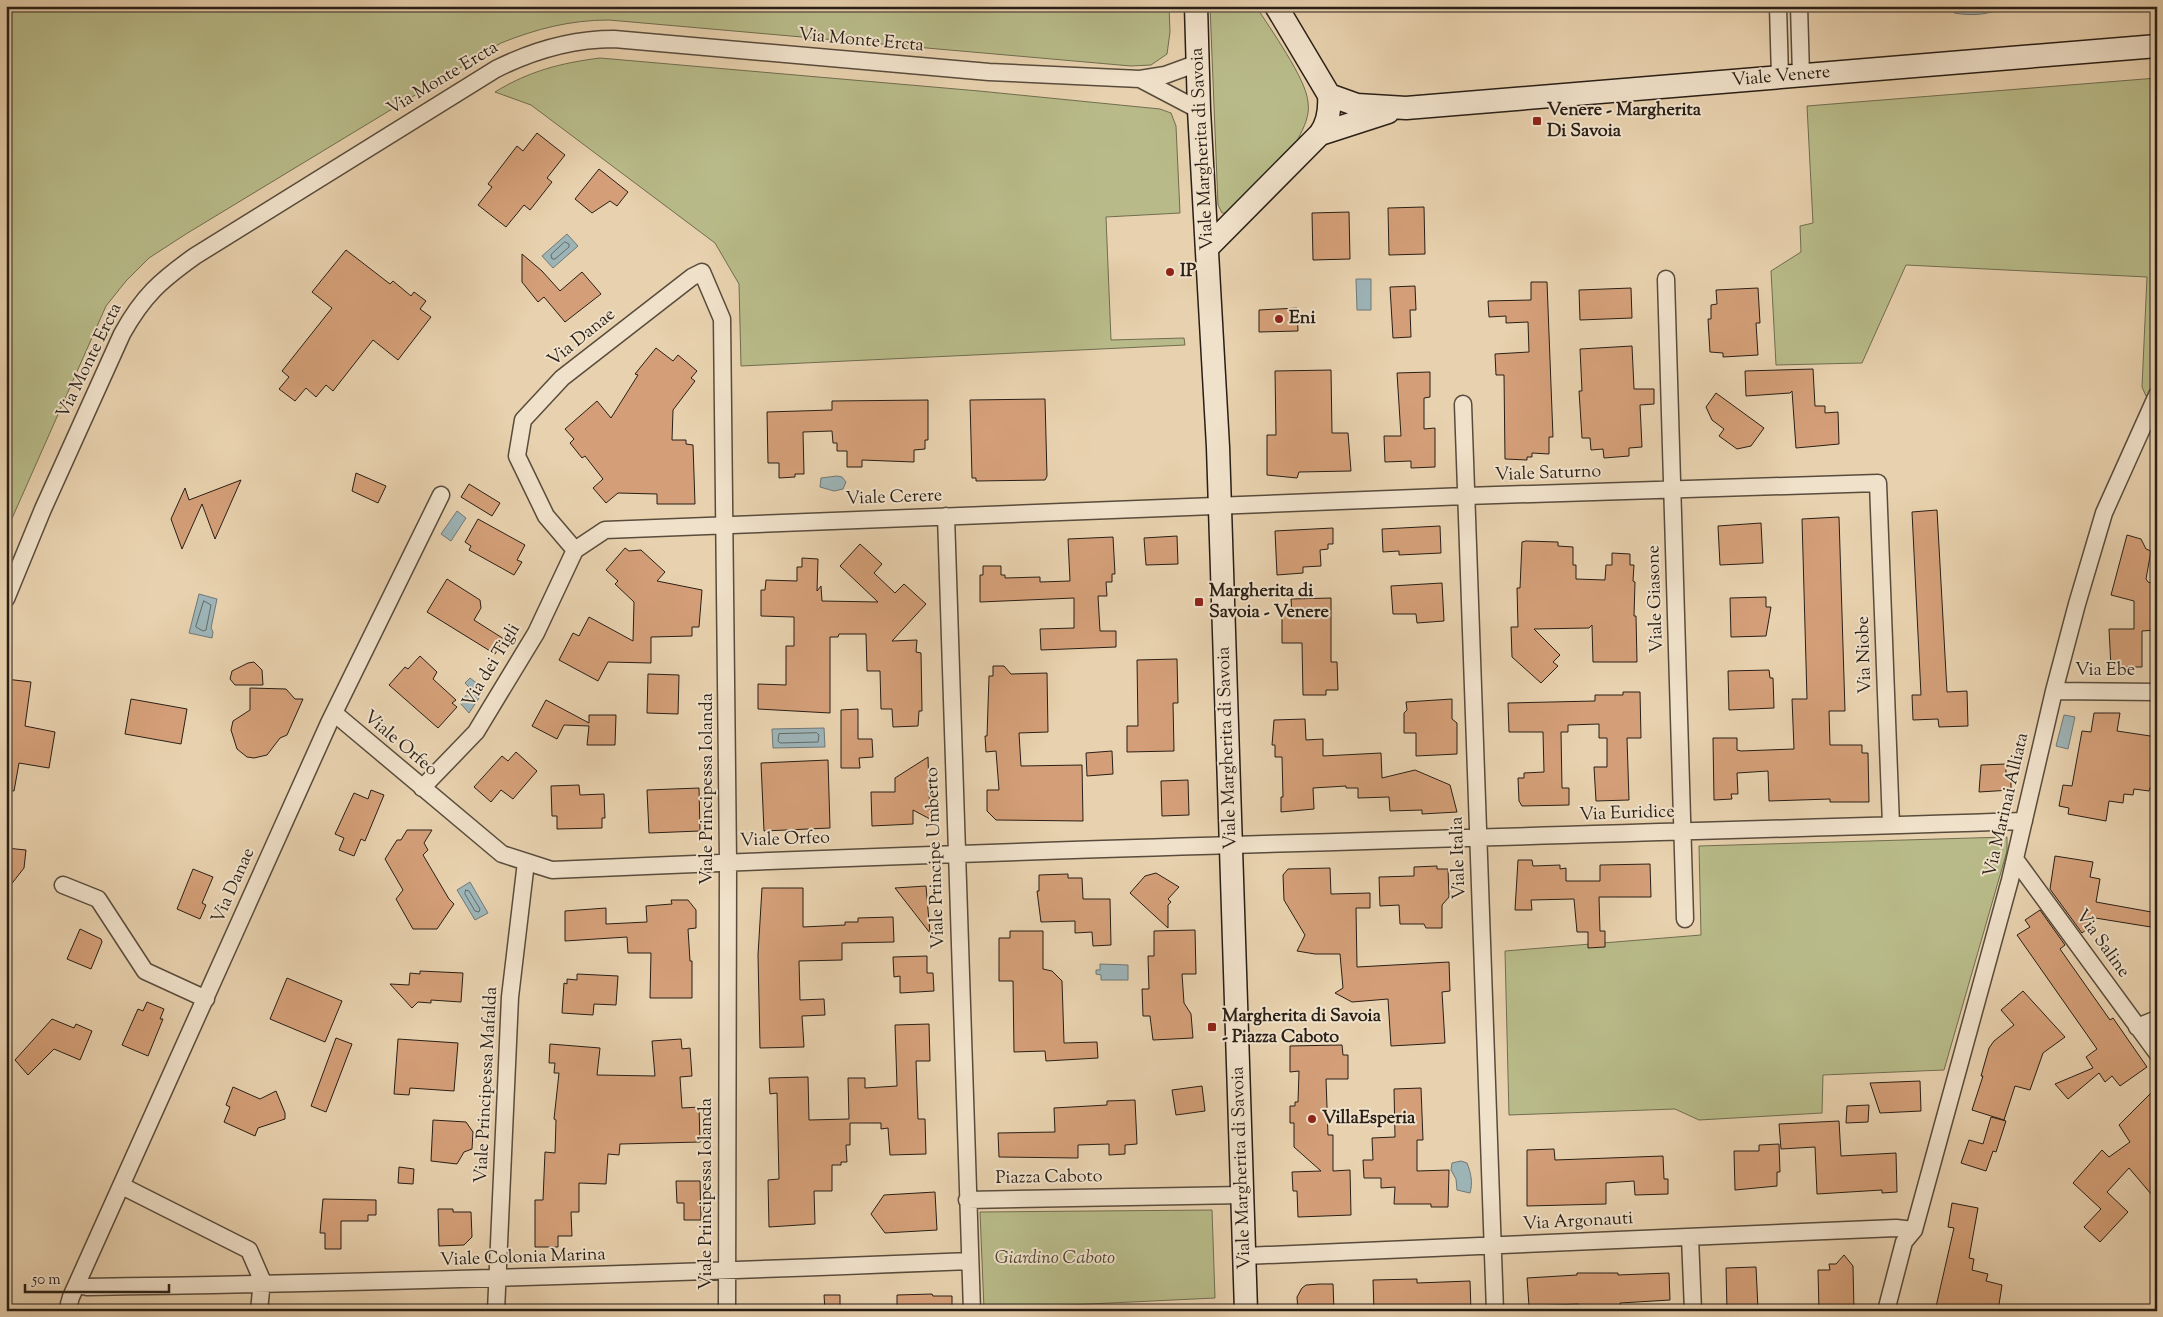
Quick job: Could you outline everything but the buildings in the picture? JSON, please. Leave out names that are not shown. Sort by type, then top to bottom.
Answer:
[{"type":"street","name":"Viale Margherita di Savoia","points":[[1196,6],[1199,110],[1208,247],[1220,507],[1246,1311]]},
{"type":"street","points":[[1208,247],[1320,134],[1327,122],[1329,94],[1276,6]]},
{"type":"street","points":[[1778,6],[1790,76]]},
{"type":"street","points":[[1790,76],[1799,6]]},
{"type":"street","name":"Via Monte Ercta","points":[[6,599],[43,509],[122,334],[137,306],[156,286],[194,256],[496,69],[515,60],[558,45],[586,39],[614,39],[989,72],[1140,79]]},
{"type":"street","name":"Viale Venere","points":[[1406,108],[2157,46]]},
{"type":"street","points":[[1140,79],[1165,75],[1198,63]]},
{"type":"street","points":[[1140,79],[1199,110]]},
{"type":"street","points":[[1329,94],[1357,105],[1406,108]]},
{"type":"street","points":[[1320,134],[1406,108]]},
{"type":"street","points":[[1205,221],[1210,228],[1216,231],[1227,229]]},
{"type":"street","name":"Via Danae","points":[[576,550],[546,516],[517,456],[523,420],[562,378],[692,277],[702,272]]},
{"type":"street","name":"Viale Principessa Iolanda","points":[[702,272],[722,319],[726,524],[728,862],[726,1311]]},
{"type":"street","name":"Viale Giasone","points":[[1666,279],[1685,919]]},
{"type":"street","name":"Via Marinai Alliata","points":[[1886,1311],[1904,1242],[1914,1230],[2015,859],[2054,691],[2077,604],[2104,514],[2157,395]]},
{"type":"street","name":"Viale Italia","points":[[1463,404],[1495,1311]]},
{"type":"street","name":"Viale Saturno","points":[[1220,507],[1466,496],[1878,483]]},
{"type":"street","name":"Via Niobe","points":[[1878,483],[1891,826]]},
{"type":"street","name":"Via Danae","points":[[72,1298],[334,713],[441,495]]},
{"type":"street","name":"Viale Cerere","points":[[576,550],[604,530],[1220,507]]},
{"type":"street","name":"Viale Principe Umberto","points":[[946,516],[967,1200]]},
{"type":"street","name":"Via dei Tigli","points":[[422,788],[476,732],[536,633],[576,550]]},
{"type":"street","name":"Via Ebe","points":[[2054,691],[2157,692]]},
{"type":"street","name":"Viale Orfeo","points":[[334,713],[502,854],[552,870],[1231,844]]},
{"type":"street","name":"Via Euridice","points":[[1231,844],[1478,839],[2024,821]]},
{"type":"street","name":"Via Saline","points":[[2015,859],[2157,1053]]},
{"type":"street","name":"Viale Principessa Mafalda","points":[[496,1311],[510,998],[526,862]]},
{"type":"street","points":[[63,885],[98,899],[145,971],[206,999]]},
{"type":"street","points":[[2137,1026],[2157,1019]]},
{"type":"street","points":[[122,1186],[249,1250],[262,1285],[260,1311]]},
{"type":"street","name":"Piazza Caboto","points":[[967,1200],[1243,1195]]},
{"type":"street","points":[[967,1200],[972,1311]]},
{"type":"street","name":"Via Argonauti","points":[[1245,1256],[1896,1228],[1914,1230]]},
{"type":"street","points":[[1690,1237],[1693,1311]]},
{"type":"street","name":"Viale Colonia Marina","points":[[72,1298],[87,1287],[497,1279],[970,1261]]},
{"type":"green space","points":[[6,6],[1169,6],[1170,32],[1167,54],[1151,65],[1131,66],[609,20],[595,20],[554,26],[501,43],[149,258],[126,281],[106,306],[6,532]]},
{"type":"green space","points":[[1210,6],[1256,6],[1294,67],[1306,92],[1308,102],[1307,117],[1298,139],[1227,213],[1222,213],[1218,205]]},
{"type":"green space","points":[[600,58],[979,91],[1160,109],[1171,113],[1176,126],[1180,213],[1106,217],[1111,340],[1184,338],[1185,345],[741,366],[739,284],[715,243],[531,105],[495,92],[533,73],[572,62]]},
{"type":"green space","points":[[2157,78],[2157,380],[2151,393],[2146,396],[2142,387],[2147,277],[1906,265],[1862,363],[1776,365],[1771,271],[1801,252],[1800,226],[1813,223],[1807,106]]},
{"type":"green space","points":[[2007,837],[2007,851],[1944,1070],[1823,1075],[1822,1113],[1699,1120],[1675,1109],[1509,1115],[1505,951],[1701,935],[1699,846]]},
{"type":"green space","name":"Giardino Caboto","points":[[1212,1210],[1215,1298],[984,1309],[980,1212]]},
{"type":"water","points":[[1953,6],[2004,6],[2004,8],[1979,14],[1967,14],[1954,13]]},
{"type":"water","points":[[567,234],[578,246],[553,268],[542,256]]},
{"type":"water","points":[[1356,279],[1371,279],[1371,310],[1357,310]]},
{"type":"water","points":[[842,477],[846,482],[843,489],[834,491],[820,487],[821,478]]},
{"type":"water","points":[[457,511],[466,518],[451,541],[441,534]]},
{"type":"water","points":[[199,594],[217,599],[211,628],[213,632],[212,638],[189,633]]},
{"type":"water","points":[[470,678],[479,685],[478,689],[483,692],[469,713],[460,703],[471,689],[465,683]]},
{"type":"water","points":[[2064,715],[2075,717],[2068,749],[2056,746]]},
{"type":"water","points":[[824,728],[825,747],[773,748],[772,729]]},
{"type":"water","points":[[470,882],[488,913],[475,920],[457,890]]},
{"type":"water","points":[[1100,964],[1128,965],[1128,980],[1101,980],[1101,975],[1096,974],[1096,970],[1100,970]]},
{"type":"water","points":[[1461,1161],[1467,1163],[1470,1170],[1470,1193],[1457,1190],[1456,1179],[1451,1170],[1452,1163]]},
{"type":"place","name":"Venere - Margherita Di Savoia","points":[[1537,121]]},
{"type":"place","name":"IP","points":[[1170,272]]},
{"type":"place","name":"Eni","points":[[1279,319]]},
{"type":"place","name":"Margherita di Savoia - Venere","points":[[1199,602]]},
{"type":"place","name":"Margherita di Savoia - Piazza Caboto","points":[[1212,1027]]},
{"type":"place","name":"VillaEsperia","points":[[1312,1119]]}]
